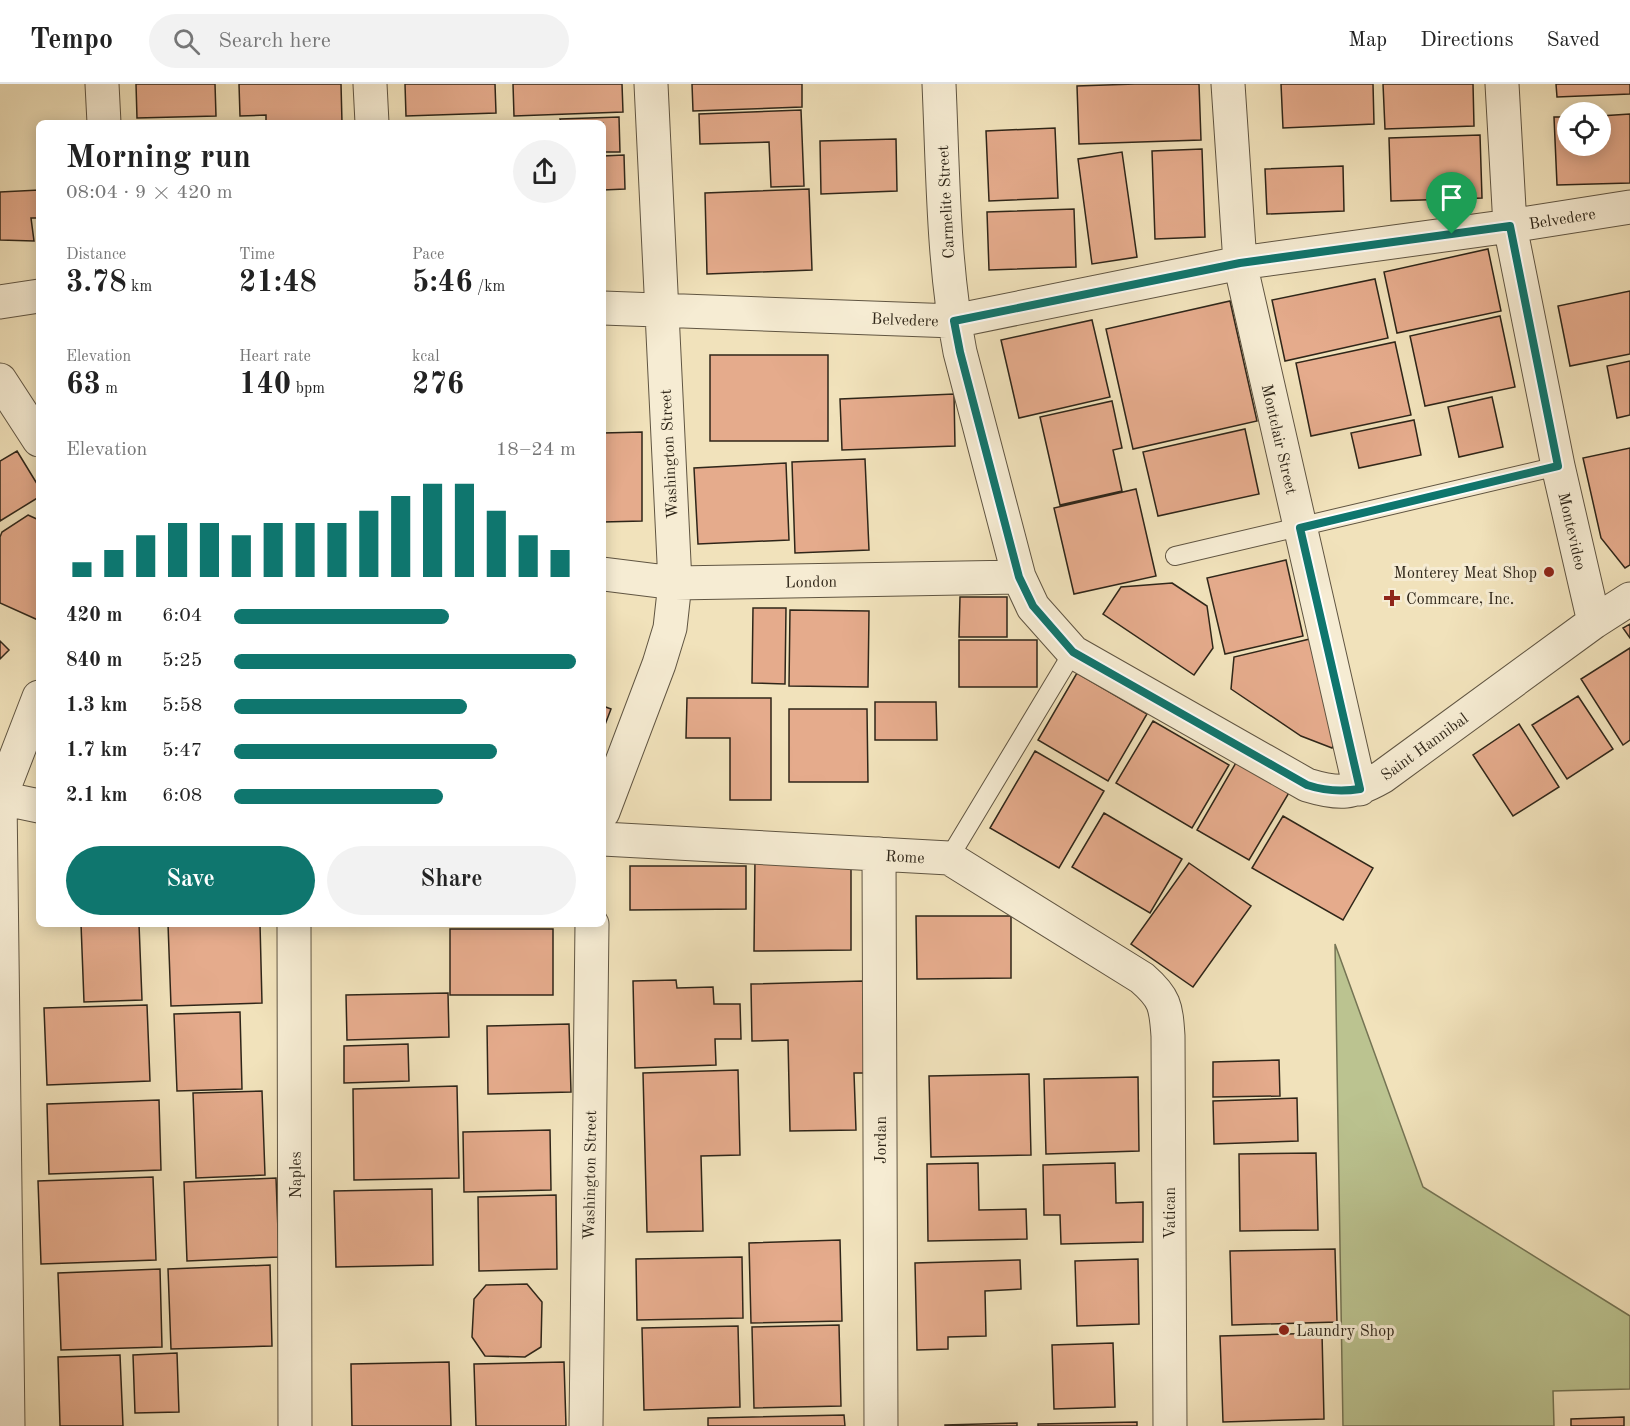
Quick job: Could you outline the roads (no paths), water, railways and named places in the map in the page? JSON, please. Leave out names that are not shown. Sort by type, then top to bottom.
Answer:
[{"type":"street","points":[[102,84],[104,120]]},
{"type":"street","points":[[370,84],[372,120]]},
{"type":"street","name":"Washington Street","points":[[606,804],[659,664],[670,628],[675,583],[651,84]]},
{"type":"street","name":"Carmelite Street","points":[[939,84],[945,215],[954,321]]},
{"type":"street","name":"Montclair Street","points":[[1228,84],[1240,263],[1360,789]]},
{"type":"street","name":"Montevideo","points":[[1502,84],[1510,226],[1558,466],[1594,622]]},
{"type":"street","name":"Belvedere","points":[[606,308],[954,321],[1240,263],[1630,207]]},
{"type":"street","points":[[0,302],[36,296]]},
{"type":"street","name":"Saint Hannibal","points":[[954,321],[960,352],[1019,577],[1033,606],[1073,652],[1307,785],[1342,792],[1360,789],[1382,777],[1594,622],[1630,599]]},
{"type":"street","points":[[0,381],[36,435]]},
{"type":"street","name":"London","points":[[606,574],[675,583],[1019,577]]},
{"type":"street","points":[[6,1418],[0,798],[36,705]]},
{"type":"street","points":[[0,798],[36,805]]},
{"type":"street","name":"Rome","points":[[606,839],[949,858],[1142,978],[1163,1000]]},
{"type":"street","name":"Jordan","points":[[879,854],[881,1426]]},
{"type":"street","name":"Naples","points":[[294,927],[295,1426]]},
{"type":"street","name":"Washington Street","points":[[586,1426],[592,927]]},
{"type":"street","name":"Vatican","points":[[1163,1000],[1168,1036],[1170,1426]]},
{"type":"lane","points":[[1175,556],[1558,466]]},
{"type":"lane","points":[[949,858],[1073,652]]},
{"type":"place","name":"Monterey Meat Shop","points":[[1549,572]]},
{"type":"place","name":"Commcare, Inc.","points":[[1392,598]]},
{"type":"place","name":"Laundry Shop","points":[[1284,1330]]}]
